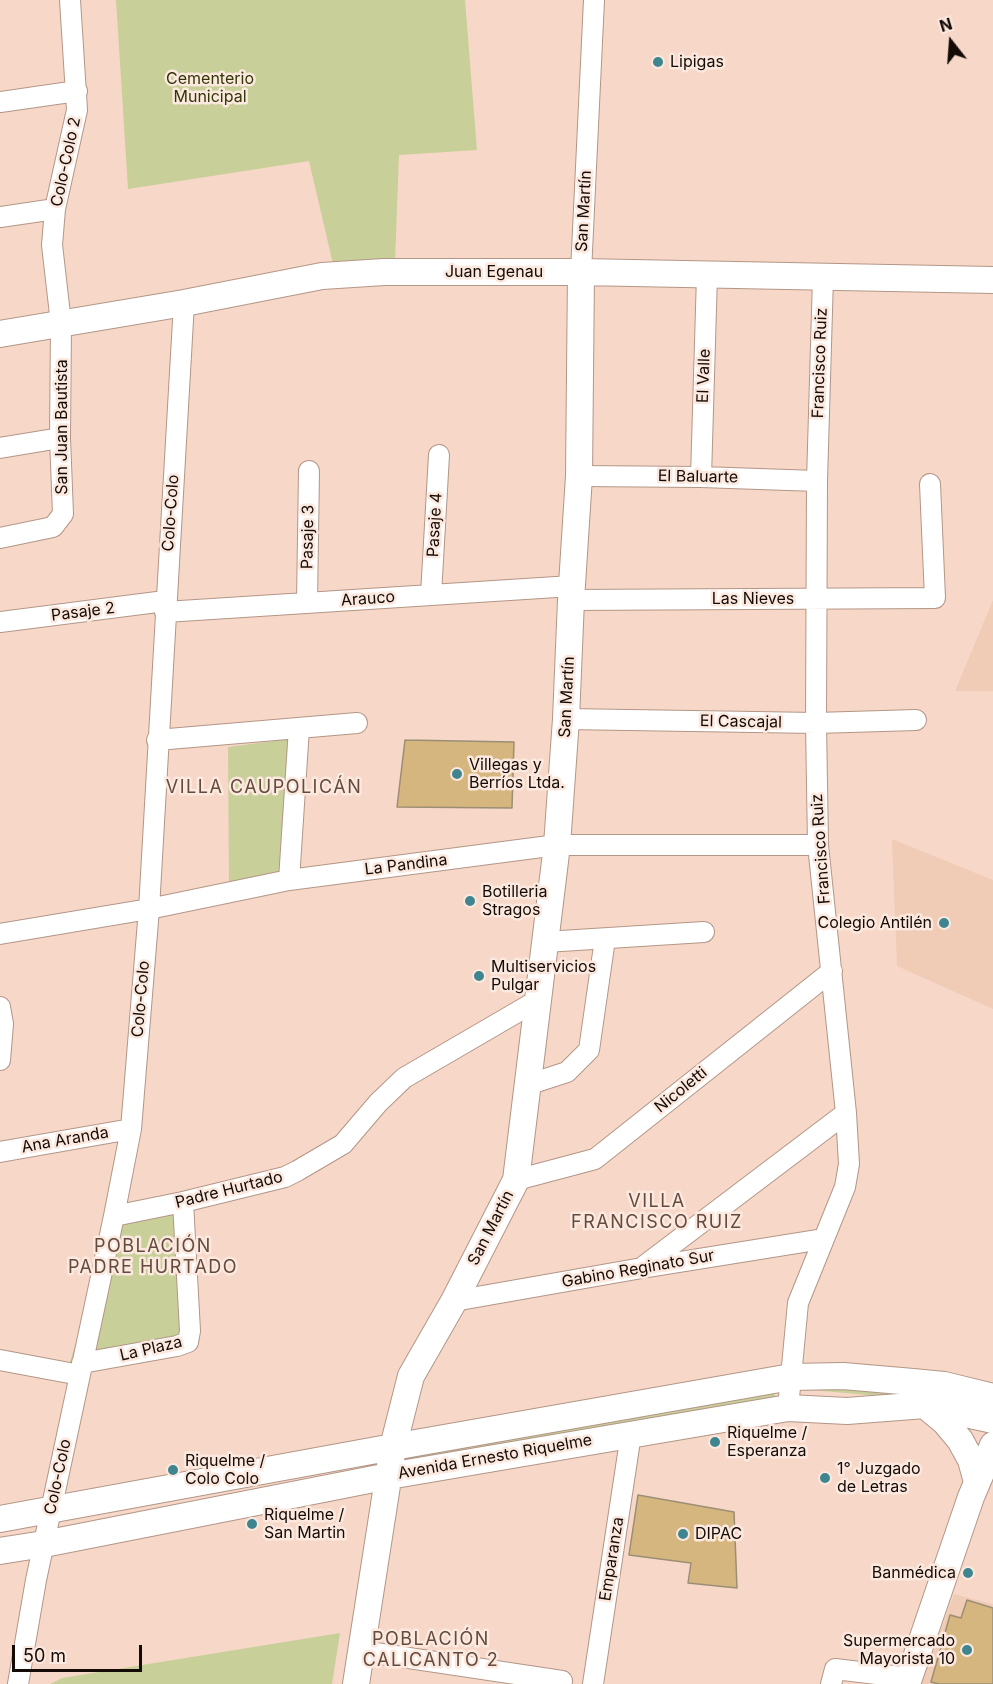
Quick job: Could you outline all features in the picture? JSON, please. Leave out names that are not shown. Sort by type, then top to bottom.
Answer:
[{"type":"main road","name":"Juan Egenau","points":[[0,334],[184,303],[322,276],[384,272],[581,272],[993,280]]},
{"type":"main road","name":"San Martín","points":[[356,1684],[393,1447],[411,1376],[454,1301],[516,1180],[557,845],[579,476],[581,272]]},
{"type":"main road","name":"Avenida Ernesto Riquelme","points":[[0,1519],[790,1377],[843,1376],[944,1385],[993,1397]]},
{"type":"main road","points":[[944,1385],[993,1378]]},
{"type":"main road","name":"Avenida Ernesto Riquelme","points":[[0,1551],[389,1476],[788,1408],[847,1411],[925,1405],[993,1420]]},
{"type":"main road","points":[[925,1405],[945,1422],[960,1440],[971,1460],[977,1482]]},
{"type":"main road","points":[[908,1681],[977,1482],[993,1444]]},
{"type":"street","name":"Colo-Colo 2","points":[[62,323],[52,230],[77,110],[70,0]]},
{"type":"street","name":"San Martín","points":[[581,272],[594,0]]},
{"type":"street","points":[[0,102],[77,91]]},
{"type":"street","points":[[0,218],[55,209]]},
{"type":"street","name":"El Valle","points":[[701,477],[707,275]]},
{"type":"street","name":"Francisco Ruiz","points":[[788,1408],[798,1303],[846,1187],[849,1164],[846,1113],[818,844],[817,481],[822,277]]},
{"type":"street","name":"Colo-Colo","points":[[18,1684],[44,1544],[131,1129],[149,909],[184,303]]},
{"type":"street","name":"San Juan Bautista","points":[[0,538],[53,527],[63,514],[60,438],[62,323]]},
{"type":"street","points":[[0,448],[60,438]]},
{"type":"street","name":"Pasaje 4","points":[[431,595],[439,455]]},
{"type":"street","name":"Pasaje 3","points":[[308,603],[309,471]]},
{"type":"street","name":"El Baluarte","points":[[579,476],[817,481]]},
{"type":"street","name":"Las Nieves","points":[[571,593],[817,599],[935,598],[930,484]]},
{"type":"street","name":"Arauco","points":[[165,606],[308,603],[431,595],[571,593]]},
{"type":"street","name":"Pasaje 2","points":[[0,622],[165,606]]},
{"type":"street","name":"El Cascajal","points":[[566,719],[816,723],[916,720]]},
{"type":"street","points":[[157,740],[357,723]]},
{"type":"street","points":[[289,880],[299,728]]},
{"type":"street","name":"La Pandina","points":[[0,934],[149,909],[289,880],[557,845],[818,844]]},
{"type":"street","points":[[545,942],[704,932]]},
{"type":"street","points":[[527,1085],[567,1072],[589,1050],[605,939]]},
{"type":"street","name":"Nicoletti","points":[[516,1180],[595,1159],[832,971]]},
{"type":"street","name":"Padre Hurtado","points":[[114,1216],[285,1177],[297,1171],[343,1144],[378,1103],[404,1078],[538,1000]]},
{"type":"street","points":[[0,1007],[3,1024],[0,1060]]},
{"type":"street","points":[[642,1268],[846,1113]]},
{"type":"street","name":"Ana Aranda","points":[[0,1152],[131,1129]]},
{"type":"street","name":"La Plaza","points":[[0,1360],[81,1369],[189,1342],[183,1202]]},
{"type":"street","name":"Gabino Reginato Sur","points":[[454,1301],[823,1239]]},
{"type":"street","name":"Emparanza","points":[[593,1684],[632,1434]]},
{"type":"street","points":[[362,1651],[562,1681]]},
{"type":"street","points":[[831,1684],[835,1669],[908,1681]]},
{"type":"shaded area","points":[[993,600],[993,691],[955,691]]},
{"type":"shaded area","name":"Colegio Antilén","points":[[892,839],[993,880],[993,1009],[897,966]]},
{"type":"shaded area","name":"Supermercado Mayorista 10","points":[[954,1594],[993,1604],[993,1684],[921,1684]]},
{"type":"green space","name":"Cementerio Municipal","points":[[116,0],[465,0],[477,150],[399,155],[395,261],[333,264],[309,161],[128,189]]},
{"type":"green space","points":[[288,739],[283,872],[229,882],[228,747]]},
{"type":"green space","points":[[177,1206],[183,1338],[70,1362],[113,1220]]},
{"type":"green space","points":[[812,1381],[906,1387],[904,1398],[811,1390]]},
{"type":"green space","points":[[774,1390],[776,1403],[409,1464],[409,1453]]},
{"type":"green space","points":[[340,1633],[332,1684],[50,1684],[62,1678]]},
{"type":"building","name":"Villegas y Berríos Ltda.","points":[[405,740],[514,742],[512,808],[397,807]]},
{"type":"building","name":"DIPAC","points":[[638,1495],[734,1512],[737,1588],[688,1583],[691,1563],[629,1555]]},
{"type":"building","name":"Supermercado Mayorista 10","points":[[967,1600],[993,1608],[993,1684],[931,1682],[950,1615],[961,1618]]},
{"type":"place","name":"Lipigas","points":[[658,62]]},
{"type":"place","name":"Villegas y Berríos Ltda.","points":[[457,774]]},
{"type":"place","name":"Botilleria Stragos","points":[[470,901]]},
{"type":"place","name":"Colegio Antilén","points":[[944,923]]},
{"type":"place","name":"Multiservicios Pulgar","points":[[479,976]]},
{"type":"place","name":"Riquelme / Esperanza","points":[[715,1442]]},
{"type":"place","name":"Riquelme / Colo Colo","points":[[173,1470]]},
{"type":"place","name":"1° Juzgado de Letras","points":[[825,1478]]},
{"type":"place","name":"Riquelme / San Martin","points":[[252,1524]]},
{"type":"place","name":"DIPAC","points":[[683,1534]]},
{"type":"place","name":"Banmédica","points":[[968,1573]]},
{"type":"place","name":"Supermercado Mayorista 10","points":[[967,1650]]},
{"type":"district","name":"VILLA CAUPOLICÁN","points":[[264,788]]},
{"type":"district","name":"VILLA FRANCISCO RUIZ","points":[[657,1212]]},
{"type":"district","name":"POBLACIÓN PADRE HURTADO","points":[[153,1257]]},
{"type":"district","name":"POBLACIÓN CALICANTO 2","points":[[431,1650]]}]
